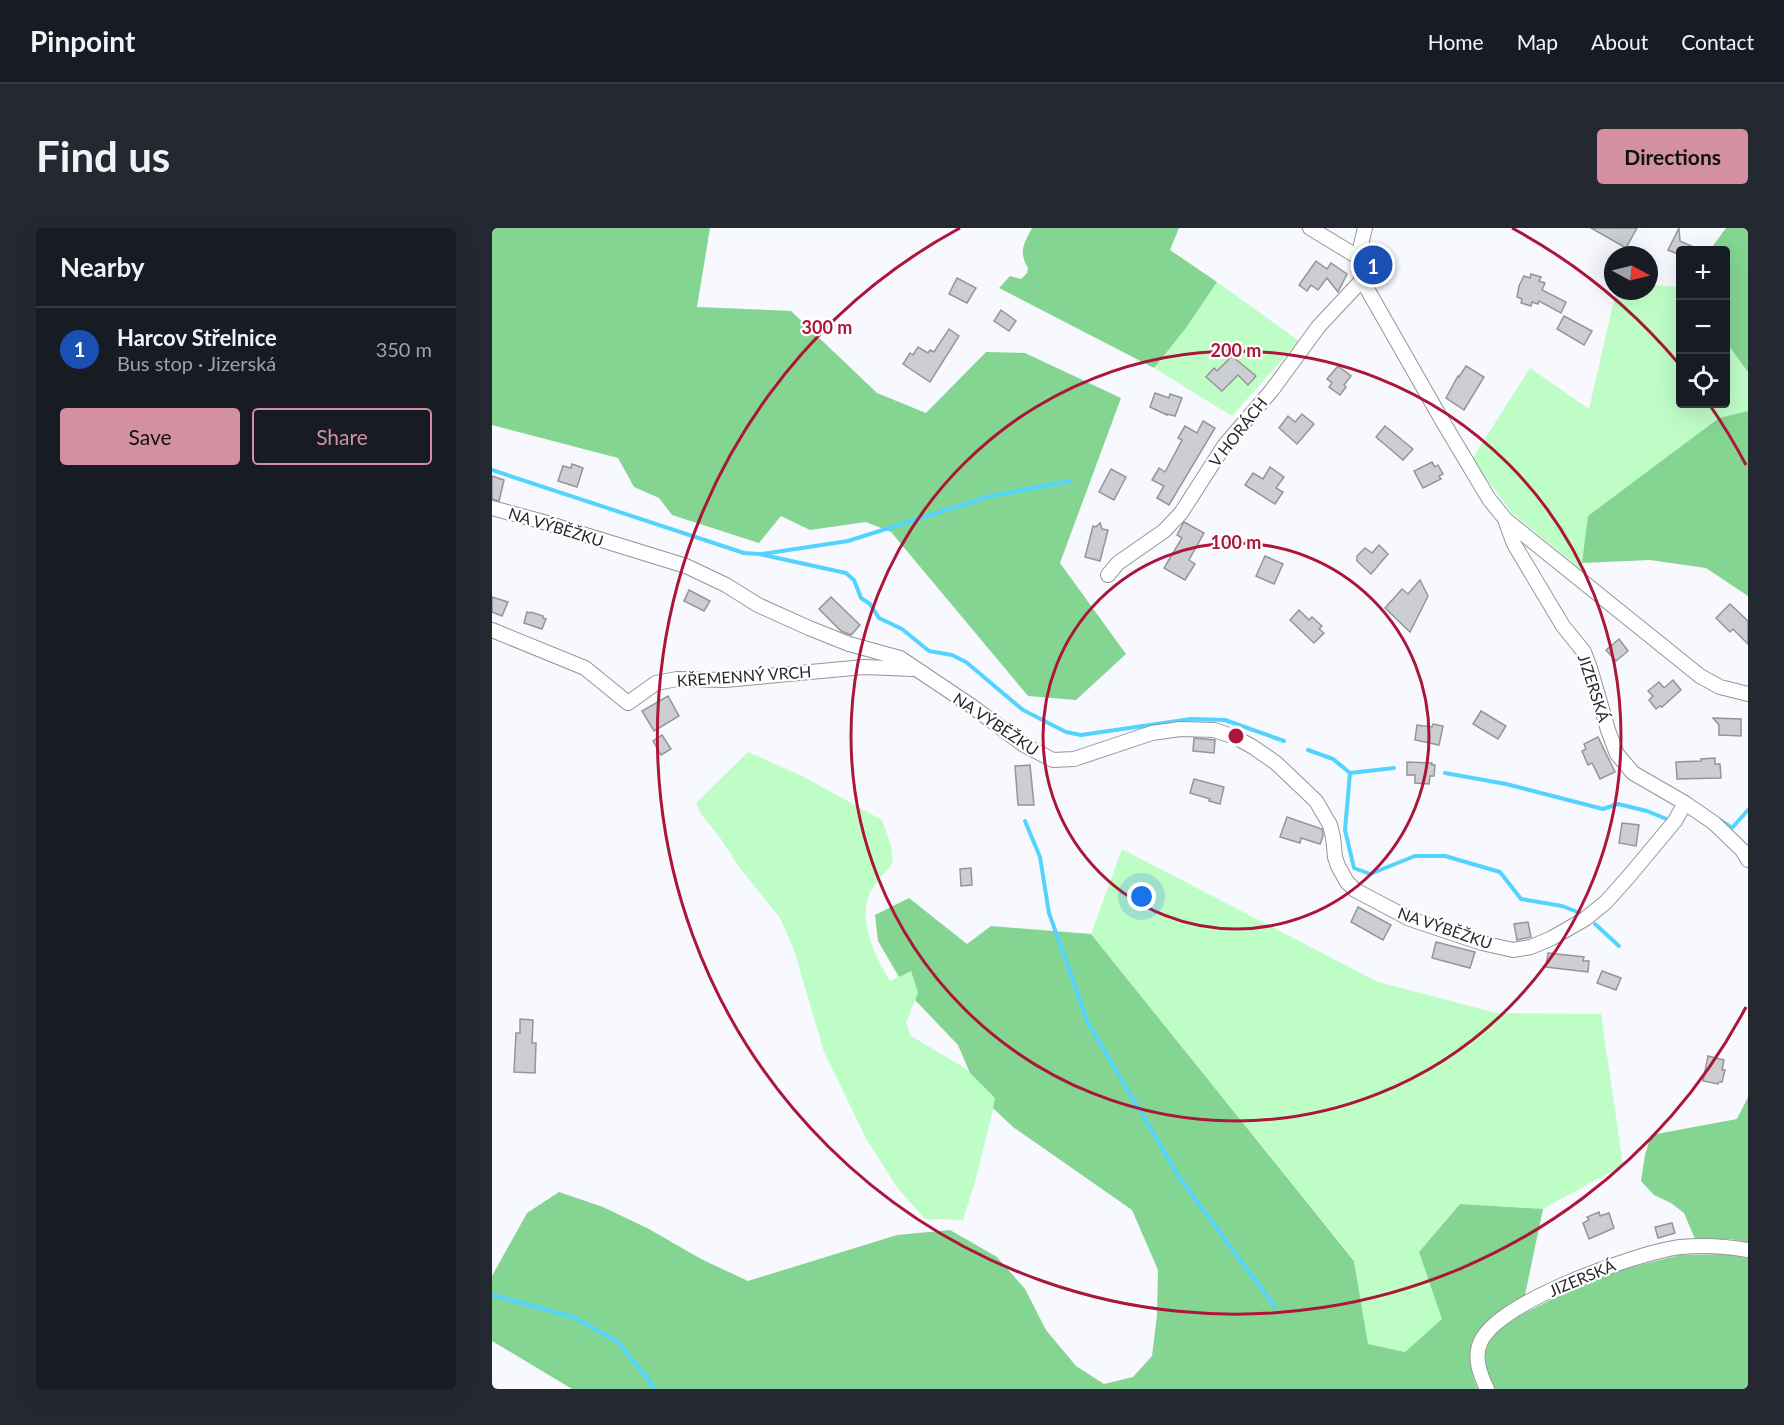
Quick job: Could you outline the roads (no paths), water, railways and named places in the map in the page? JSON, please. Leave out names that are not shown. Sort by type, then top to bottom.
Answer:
[{"type":"street","points":[[1310,228],[1358,257]]},
{"type":"street","name":"JIZERSKÁ","points":[[1365,228],[1358,257],[1362,280],[1489,499],[1506,520],[1700,676],[1720,687],[1748,694]]},
{"type":"street","name":"V HORÁCH","points":[[1107,574],[1118,563],[1164,531],[1181,513],[1224,446],[1272,390],[1319,326],[1362,280]]},
{"type":"street","name":"NA VÝBĚŽKU","points":[[492,508],[686,566],[726,585],[758,605],[799,624],[849,644],[900,658],[973,707],[1024,745],[1053,760],[1074,759],[1152,733],[1180,729],[1214,730],[1235,737],[1276,764],[1316,801],[1330,825],[1338,867],[1355,890],[1410,919],[1482,943],[1513,950],[1531,947],[1552,938],[1597,911],[1668,830],[1685,803]]},
{"type":"street","name":"JIZERSKÁ","points":[[1506,520],[1514,544],[1563,626],[1584,652],[1617,754],[1633,773],[1685,803]]},
{"type":"street","name":"KŘEMENNÝ VRCH","points":[[492,630],[585,668],[628,703],[656,683],[677,679],[725,680],[864,667],[915,669]]},
{"type":"street","points":[[1685,803],[1714,824],[1742,850],[1748,860]]},
{"type":"street","name":"JIZERSKÁ","points":[[1487,1389],[1479,1372],[1477,1354],[1481,1341],[1491,1326],[1506,1314],[1579,1276],[1618,1263],[1679,1247],[1730,1246],[1748,1250]]},
{"type":"waterway","points":[[492,470],[744,553],[759,554],[846,573],[854,580],[861,598],[870,604],[879,618],[902,629],[929,651],[952,655],[966,662],[1023,710],[1066,732],[1081,735],[1191,719],[1225,720],[1284,741]]},
{"type":"waterway","points":[[762,554],[848,541],[987,497],[1070,481]]},
{"type":"waterway","points":[[1308,750],[1333,759],[1350,773],[1345,830],[1354,868],[1370,874],[1415,856],[1445,856],[1500,872],[1521,899],[1562,906],[1580,913]]},
{"type":"waterway","points":[[1350,773],[1394,768]]},
{"type":"waterway","points":[[1445,773],[1506,784],[1603,809],[1618,804],[1647,811],[1669,820]]},
{"type":"waterway","points":[[1720,820],[1732,828],[1748,810]]},
{"type":"waterway","points":[[1025,821],[1040,857],[1049,913],[1088,1023],[1179,1177],[1275,1307]]},
{"type":"waterway","points":[[1595,924],[1619,946]]},
{"type":"waterway","points":[[492,1295],[573,1317],[618,1342],[654,1389]]},
{"type":"place","name":"Harcov Střelnice","points":[[1373,265]]}]
